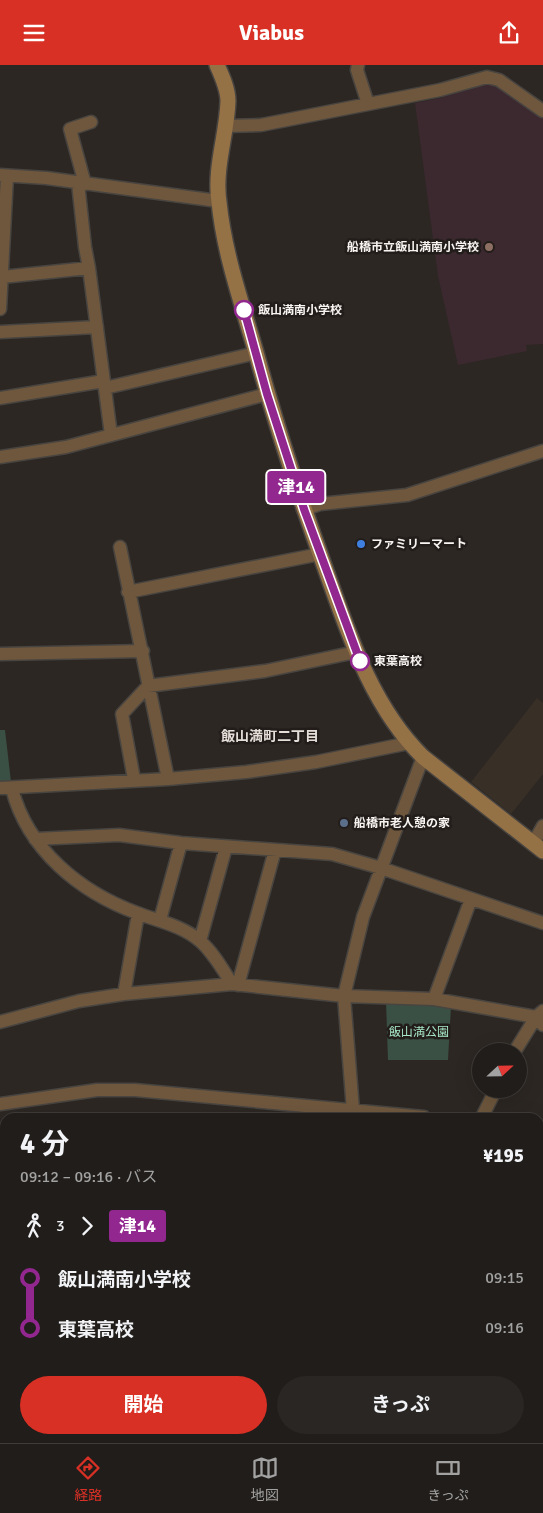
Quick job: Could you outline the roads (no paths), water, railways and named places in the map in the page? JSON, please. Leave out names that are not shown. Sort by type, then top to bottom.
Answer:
[{"type":"street","points":[[217,65],[225,84],[228,100],[219,158],[218,201],[226,243],[267,394],[304,509],[356,652],[396,727],[423,757],[538,846],[543,826]]},
{"type":"street","points":[[358,65],[357,70],[368,104]]},
{"type":"street","points":[[224,126],[261,125],[440,90],[485,71],[543,111]]},
{"type":"street","points":[[91,122],[70,129],[82,183],[84,247],[89,268],[111,435]]},
{"type":"street","points":[[0,309],[4,175],[218,201]]},
{"type":"street","points":[[2,277],[89,268]]},
{"type":"street","points":[[0,333],[97,327]]},
{"type":"street","points":[[0,398],[104,384],[256,353]]},
{"type":"street","points":[[0,457],[66,447],[267,394]]},
{"type":"street","points":[[304,509],[320,504],[407,495],[543,451]]},
{"type":"street","points":[[120,547],[168,779]]},
{"type":"street","points":[[128,593],[320,554]]},
{"type":"street","points":[[0,654],[143,651]]},
{"type":"street","points":[[134,779],[122,714],[148,686],[265,671],[356,652]]},
{"type":"street","points":[[235,984],[200,941],[160,920],[112,902],[74,879],[50,859],[35,839],[6,789],[134,779],[168,779],[316,762],[409,743]]},
{"type":"street","points":[[351,1113],[344,996],[363,917],[423,757]]},
{"type":"street","points":[[35,839],[119,835],[181,843],[332,854],[382,868],[543,923]]},
{"type":"street","points":[[160,920],[181,843]]},
{"type":"street","points":[[200,941],[226,847]]},
{"type":"street","points":[[235,984],[275,851]]},
{"type":"street","points":[[434,999],[471,899]]},
{"type":"street","points":[[124,994],[138,913]]},
{"type":"street","points":[[0,1022],[80,1001],[124,994],[235,984],[344,996],[434,999],[541,1018],[521,1043]]},
{"type":"street","points":[[0,1104],[97,1090],[135,1090],[342,1113]]},
{"type":"street","points":[[484,1113],[492,1098]]},
{"type":"place","name":"船橋市立飯山満南小学校","points":[[489,247]]},
{"type":"place","name":"飯山満南小学校","points":[[244,310]]},
{"type":"place","name":"ファミリーマート","points":[[361,544]]},
{"type":"place","name":"東葉高校","points":[[360,661]]},
{"type":"place","name":"船橋市老人憩の家","points":[[344,823]]},
{"type":"district","name":"飯山満町二丁目","points":[[270,736]]},
{"type":"park label","name":"飯山満公園","points":[[419,1032]]}]
